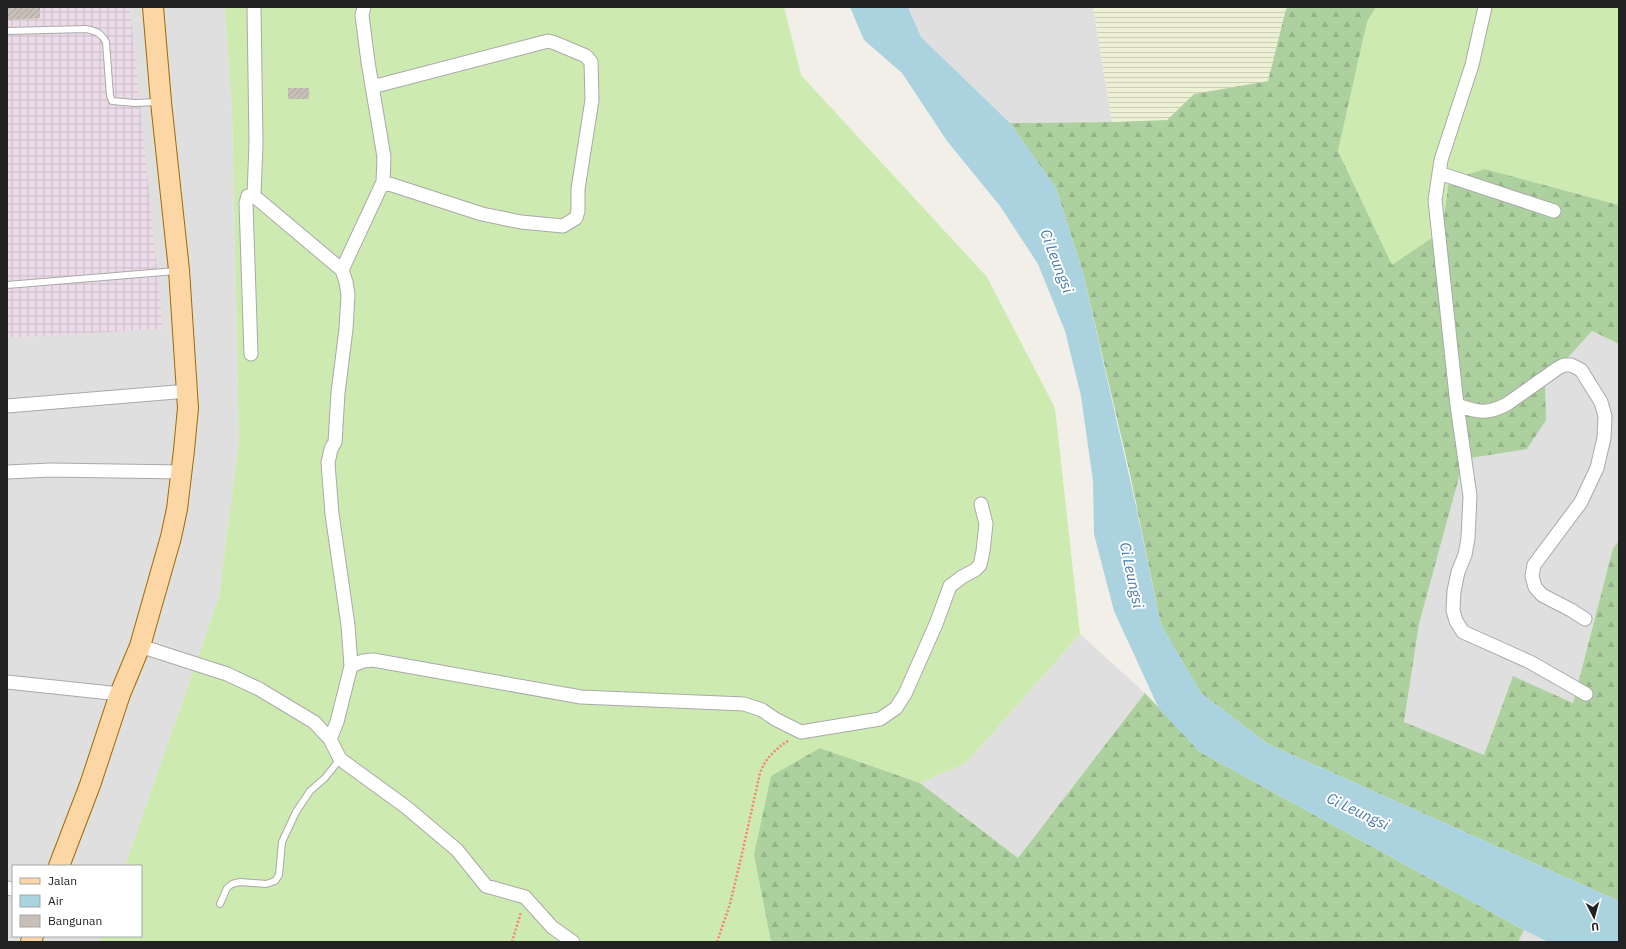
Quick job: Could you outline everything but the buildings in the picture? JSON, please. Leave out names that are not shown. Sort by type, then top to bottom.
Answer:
[{"type":"main road","points":[[59,865],[90,785],[120,694],[140,646],[171,537],[177,509],[188,408],[188,391],[180,270],[161,102],[153,7]]},
{"type":"street","points":[[254,7],[256,143],[254,196]]},
{"type":"street","points":[[342,270],[383,182],[384,157],[362,15],[364,7]]},
{"type":"street","points":[[1485,7],[1472,65],[1442,160],[1435,200],[1457,405],[1468,476],[1470,503],[1469,532],[1465,555],[1458,572],[1452,610],[1456,622],[1463,632],[1530,662],[1586,694]]},
{"type":"street","points":[[372,87],[548,41],[586,56],[591,62],[592,100],[578,189],[578,211],[576,218],[563,226],[521,222],[482,214],[383,182]]},
{"type":"street","points":[[1439,173],[1554,211]]},
{"type":"street","points":[[251,354],[246,203],[248,196],[254,196],[342,270],[348,295],[346,330],[338,393],[335,442],[331,449],[328,463],[332,514],[348,625],[351,666],[337,722],[330,739]]},
{"type":"street","points":[[1457,405],[1482,412],[1498,409],[1564,365],[1571,365],[1581,370],[1601,402],[1605,416],[1604,438],[1597,468],[1580,502],[1534,565],[1532,576],[1535,587],[1542,595],[1585,619]]},
{"type":"street","points":[[7,406],[188,391]]},
{"type":"street","points":[[7,472],[58,470],[181,472]]},
{"type":"street","points":[[351,666],[363,661],[373,660],[582,697],[744,704],[762,710],[775,719],[801,732],[880,719],[896,708],[905,694],[936,624],[950,586],[975,570],[980,565],[986,524],[981,504]]},
{"type":"street","points":[[140,646],[228,674],[259,689],[314,722],[330,739],[340,760],[406,807],[457,850],[486,886],[525,897],[552,927],[573,942]]},
{"type":"street","points":[[7,682],[120,694]]},
{"type":"lane","points":[[7,31],[94,30],[101,34],[106,42],[110,96],[112,101],[135,103],[161,102]]},
{"type":"lane","points":[[7,285],[180,270]]},
{"type":"lane","points":[[220,904],[227,888],[232,884],[240,882],[266,884],[275,881],[278,875],[282,842],[296,812],[310,792],[325,778],[340,760]]},
{"type":"path","points":[[717,942],[734,888],[758,780],[763,764],[772,752],[801,732]]},
{"type":"path","points":[[512,942],[525,897]]},
{"type":"shaded area","points":[[7,7],[130,7],[163,329],[7,338]]},
{"type":"shaded area","points":[[130,7],[225,7],[232,110],[239,441],[219,597],[125,865],[12,865],[12,937],[101,937],[99,942],[7,942],[7,338],[162,329]]},
{"type":"shaded area","points":[[908,7],[1093,7],[1112,122],[1010,123],[921,37]]},
{"type":"shaded area","points":[[1592,331],[1619,344],[1619,541],[1613,548],[1573,703],[1513,676],[1484,755],[1404,723],[1419,624],[1464,459],[1546,420],[1545,383]]},
{"type":"shaded area","points":[[1080,634],[1145,693],[1018,858],[920,783],[966,763]]},
{"type":"shaded area","points":[[1524,930],[1548,942],[1518,942]]},
{"type":"green space","points":[[225,7],[784,7],[801,75],[987,277],[1055,408],[1080,634],[966,763],[920,783],[820,748],[754,855],[771,942],[99,942],[101,937],[142,937],[142,865],[125,865],[219,597],[239,441],[232,110]]},
{"type":"green space","points":[[1093,7],[1284,7],[1286,9],[1268,81],[1194,94],[1167,120],[1112,122]]},
{"type":"green space","points":[[1290,7],[1376,7],[1367,22],[1338,151],[1392,265],[1442,231],[1449,180],[1485,169],[1619,205],[1619,344],[1592,331],[1545,383],[1546,420],[1527,449],[1464,459],[1419,624],[1404,722],[1484,755],[1513,676],[1573,703],[1613,548],[1619,541],[1619,901],[1268,744],[1201,693],[1161,625],[1130,474],[1083,273],[1056,188],[1010,123],[1167,120],[1194,94],[1268,81],[1286,9]]},
{"type":"green space","points":[[1376,7],[1619,7],[1619,205],[1485,169],[1449,180],[1442,231],[1392,266],[1338,151],[1367,22]]},
{"type":"green space","points":[[1145,693],[1200,752],[1524,930],[1518,942],[771,942],[754,855],[771,776],[820,748],[920,783],[1018,858]]},
{"type":"water","name":"Ci Leungsi","points":[[850,7],[908,7],[921,37],[1010,123],[1056,188],[1083,273],[1136,506],[1161,625],[1201,693],[1268,744],[1619,901],[1619,942],[1548,942],[1524,930],[1200,752],[1159,709],[1114,611],[1094,534],[1093,481],[1081,396],[1065,331],[1038,264],[1000,206],[947,141],[902,73],[864,40]]}]
